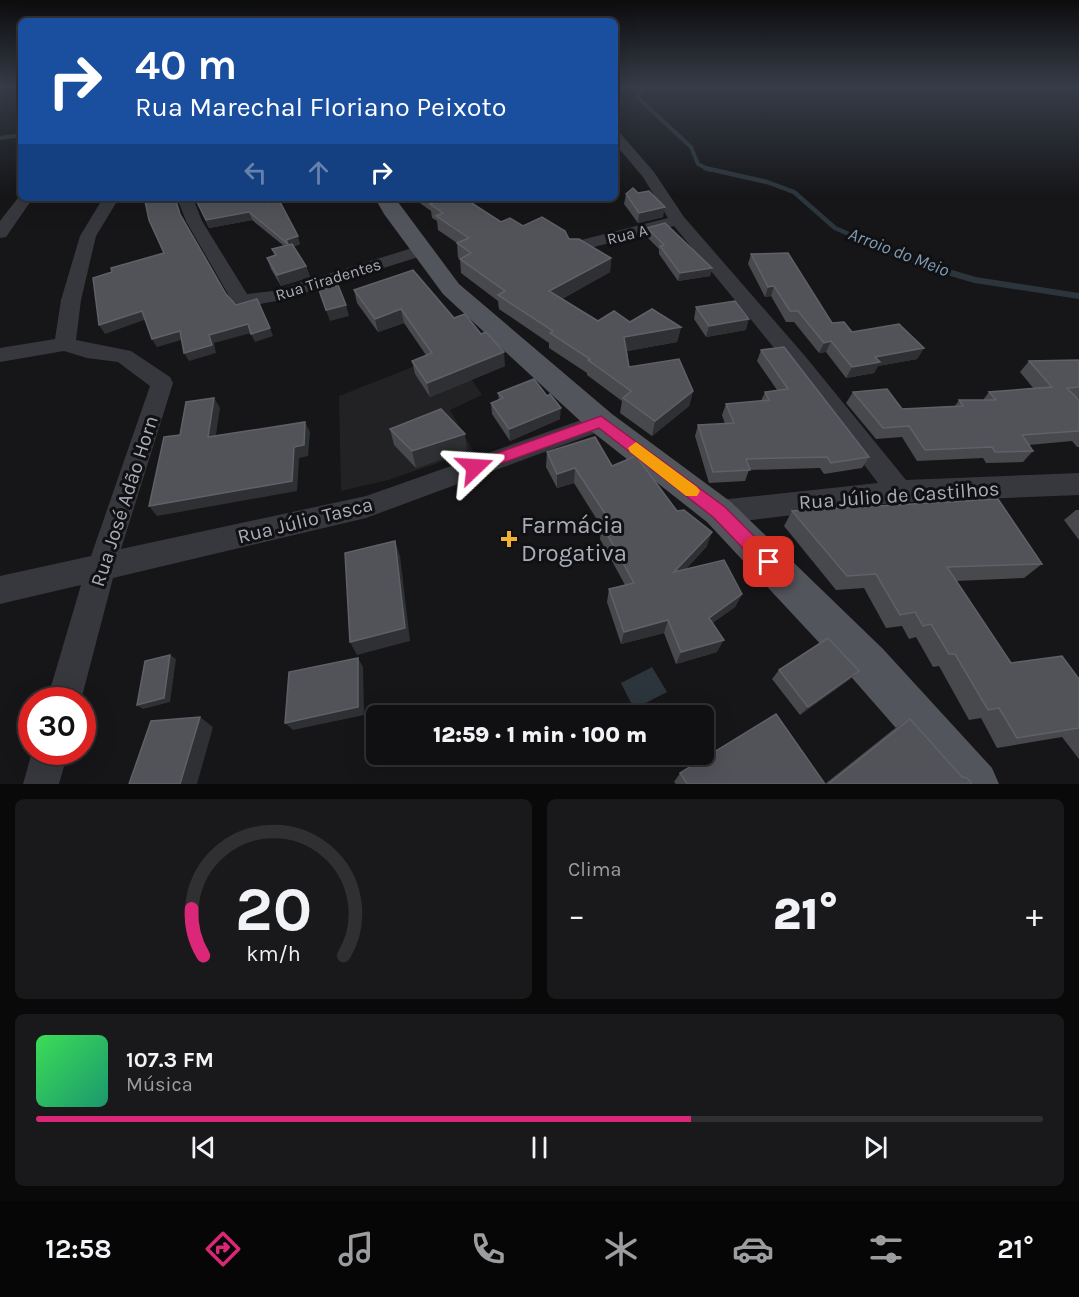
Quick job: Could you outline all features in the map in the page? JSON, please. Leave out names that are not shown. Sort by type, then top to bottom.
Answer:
[{"type":"main road","points":[[388,201],[451,289],[601,422],[719,512],[868,664],[976,784]]},
{"type":"street","points":[[618,139],[649,175],[678,220],[797,361],[900,491]]},
{"type":"street","points":[[0,233],[22,201]]},
{"type":"street","points":[[0,355],[76,347],[71,300],[88,236],[109,201]]},
{"type":"street","name":"Rua Tiradentes","points":[[186,201],[194,221],[242,301],[275,296],[422,250]]},
{"type":"street","name":"Rua A","points":[[575,247],[678,220]]},
{"type":"street","name":"Rua José Adão Horn","points":[[68,687],[101,568],[162,383],[124,356],[76,347]]},
{"type":"street","name":"Rua Júlio Tasca","points":[[0,590],[366,507],[601,422]]},
{"type":"street","name":"Rua Júlio de Castilhos","points":[[719,512],[900,491],[1079,484]]},
{"type":"street","points":[[41,784],[46,765]]},
{"type":"shaded area","points":[[415,366],[470,377],[482,395],[450,410],[473,451],[388,480],[341,491],[339,396]]},
{"type":"shaded area","points":[[652,667],[667,692],[642,705],[632,705],[621,683]]},
{"type":"building","points":[[633,188],[638,193],[649,191],[665,207],[639,213],[626,194]]},
{"type":"building","points":[[145,201],[176,201],[180,214],[226,294],[236,305],[257,299],[270,328],[251,334],[248,324],[209,335],[212,345],[184,353],[180,331],[152,339],[142,311],[99,325],[93,278],[112,272],[111,268],[164,253],[149,220]]},
{"type":"building","points":[[196,201],[266,201],[267,203],[280,201],[298,236],[286,240],[288,244],[249,212],[206,220]]},
{"type":"building","points":[[469,201],[501,222],[510,218],[523,226],[542,217],[565,231],[569,239],[579,239],[611,258],[549,291],[598,321],[614,311],[630,322],[652,309],[681,327],[624,337],[629,367],[679,359],[693,391],[655,421],[623,398],[631,391],[588,360],[590,359],[550,333],[553,331],[498,295],[505,291],[460,259],[471,253],[457,243],[469,238],[436,216],[443,213],[430,204]]},
{"type":"building","points":[[665,223],[712,268],[680,273],[660,246],[664,245],[647,228]]},
{"type":"building","points":[[292,244],[306,266],[277,275],[267,258],[276,255],[272,249]]},
{"type":"building","points":[[788,253],[832,323],[844,322],[852,332],[899,324],[924,348],[875,357],[880,362],[852,367],[831,341],[824,343],[798,311],[790,311],[774,286],[768,287],[751,254]]},
{"type":"building","points":[[413,270],[454,318],[465,314],[481,334],[486,332],[504,352],[427,383],[412,361],[432,353],[401,309],[375,319],[354,290]]},
{"type":"building","points":[[338,285],[346,305],[326,310],[319,290]]},
{"type":"building","points":[[735,301],[749,319],[709,326],[696,307]]},
{"type":"building","points":[[784,347],[869,457],[831,463],[827,457],[746,459],[750,470],[713,472],[698,425],[734,423],[726,404],[769,400],[765,392],[788,389],[761,350]]},
{"type":"building","points":[[1079,360],[1079,387],[1067,388],[1079,400],[1079,431],[1022,435],[1033,451],[995,452],[992,447],[925,450],[909,426],[883,428],[853,392],[887,389],[902,409],[963,406],[959,400],[996,400],[989,392],[1052,387],[1029,361]]},
{"type":"building","points":[[534,379],[547,396],[550,394],[561,408],[509,429],[491,403],[503,398],[498,393]]},
{"type":"building","points":[[214,398],[208,437],[305,422],[304,445],[294,447],[292,481],[149,506],[164,437],[180,435],[186,402]]},
{"type":"building","points":[[441,409],[465,434],[412,451],[390,429]]},
{"type":"building","points":[[595,437],[612,466],[636,456],[677,511],[684,510],[712,532],[674,572],[724,560],[742,594],[709,618],[724,640],[681,652],[668,620],[624,632],[609,589],[634,583],[602,525],[610,521],[575,468],[557,474],[547,452]]},
{"type":"building","points":[[998,499],[1042,564],[947,567],[1011,663],[1062,656],[1079,679],[1079,728],[1017,738],[999,708],[988,710],[955,654],[949,654],[931,624],[923,626],[915,612],[900,615],[876,574],[847,576],[792,511]]},
{"type":"building","points":[[395,541],[405,628],[350,642],[345,553]]},
{"type":"building","points":[[828,638],[859,671],[808,707],[779,670]]},
{"type":"building","points":[[170,655],[164,698],[137,705],[145,661]]},
{"type":"building","points":[[358,658],[358,707],[285,723],[289,672]]},
{"type":"building","points":[[776,714],[825,784],[687,784],[680,773],[693,765],[714,765],[714,752]]},
{"type":"building","points":[[200,717],[180,784],[129,784],[151,721]]},
{"type":"building","points":[[910,719],[962,777],[967,778],[972,784],[828,784]]},
{"type":"waterway","name":"Arroio do Meio","points":[[665,123],[691,147],[698,164],[707,168]]},
{"type":"waterway","name":"Arroio do Meio","points":[[0,138],[18,135]]},
{"type":"waterway","name":"Arroio do Meio","points":[[707,168],[767,182],[794,192],[835,228],[901,257],[956,274]]},
{"type":"waterway","name":"Arroio do Meio","points":[[951,273],[975,280],[1079,296]]},
{"type":"slow traffic","points":[[636,448],[692,491]]},
{"type":"place","name":"Farmácia Drogativa","points":[[509,539]]},
{"type":"route","points":[[475,467],[601,422],[719,512],[769,562]]}]
